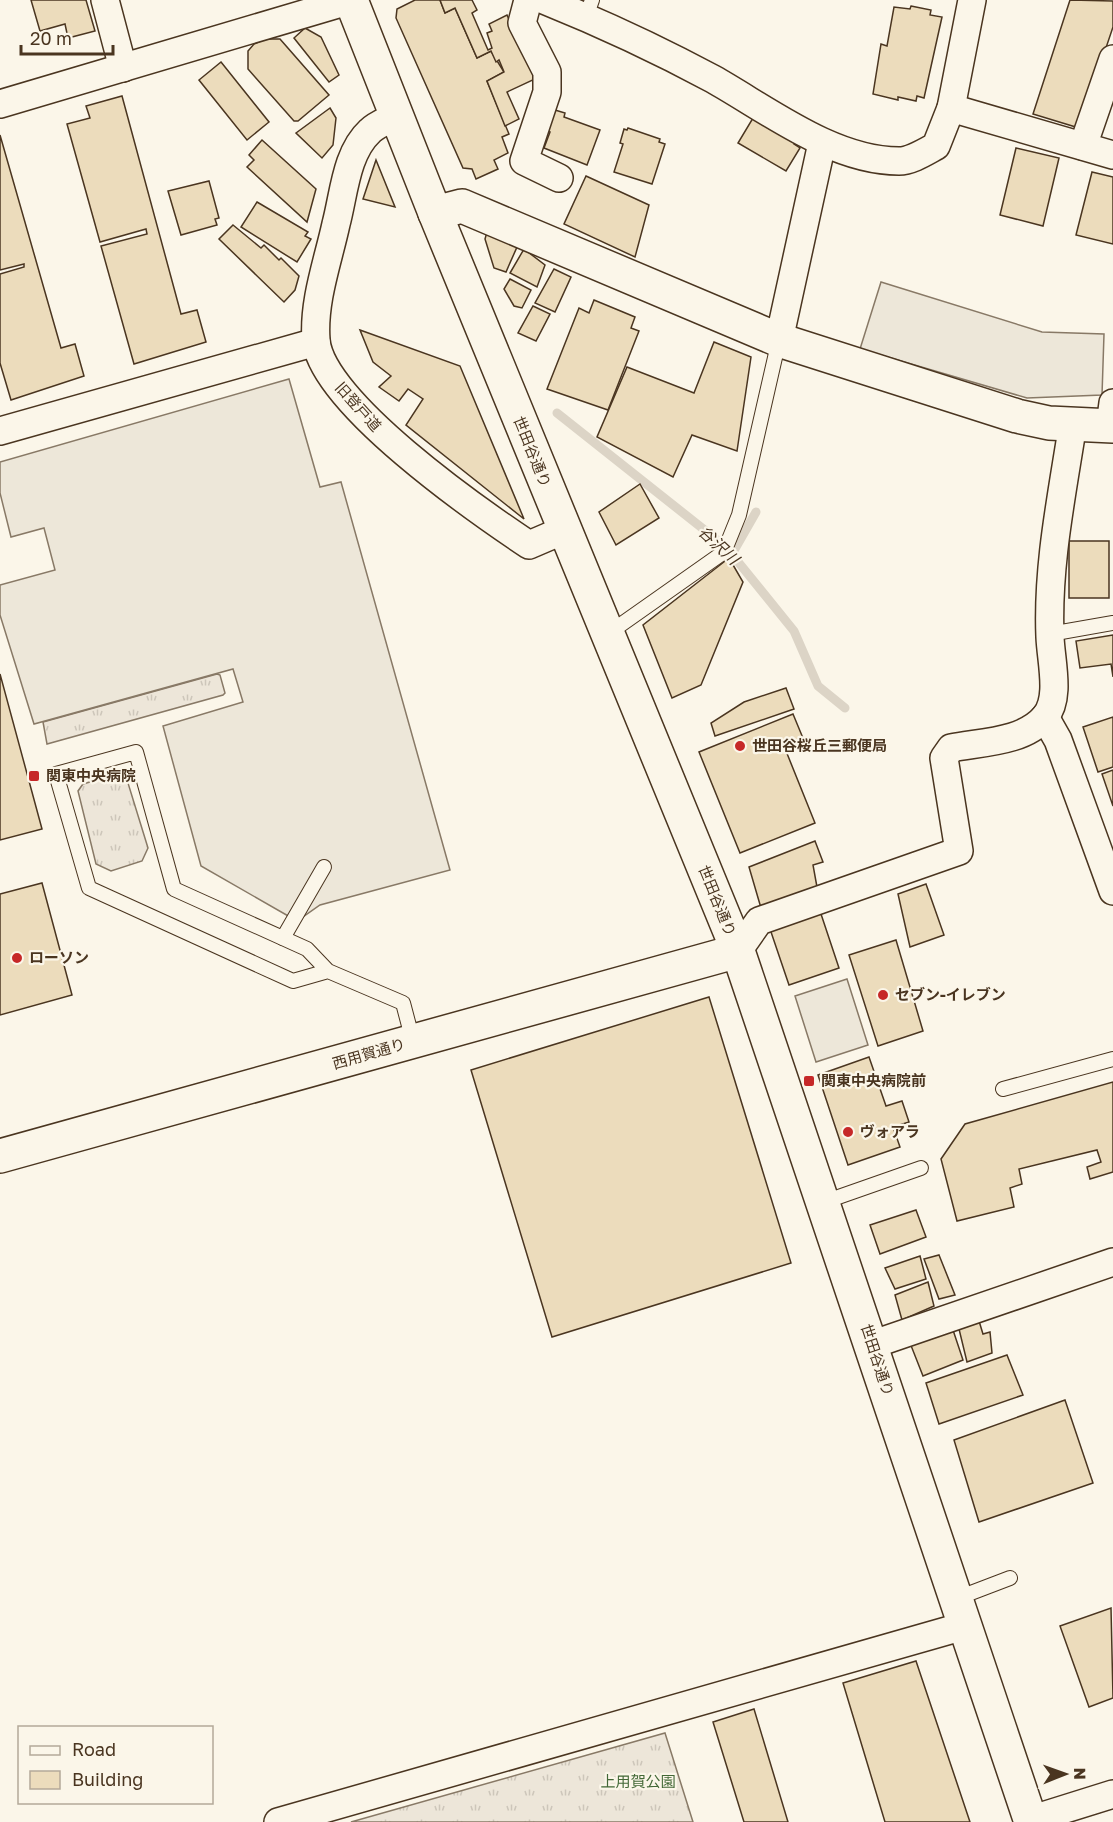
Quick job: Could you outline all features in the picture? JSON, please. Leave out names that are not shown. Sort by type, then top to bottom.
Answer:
[{"type":"main road","name":"世田谷通り","points":[[351,0],[435,213],[738,951],[1030,1821]]},
{"type":"main road","points":[[435,213],[462,206],[779,340],[1017,416],[1049,423],[1073,423],[1112,418]]},
{"type":"main road","name":"西用賀通り","points":[[0,1156],[738,951]]},
{"type":"street","points":[[105,0],[123,68]]},
{"type":"street","points":[[1,100],[123,68],[351,0]]},
{"type":"street","points":[[528,0],[522,23],[547,72],[547,92],[524,161],[559,178]]},
{"type":"street","points":[[544,0],[589,9],[822,143],[877,159],[901,162],[936,146],[951,108],[972,0]]},
{"type":"street","points":[[1083,146],[1113,59]]},
{"type":"street","points":[[951,108],[1113,156]]},
{"type":"street","name":"旧登戸道","points":[[398,115],[370,131],[353,154],[318,300],[316,342],[332,377],[385,438],[477,510],[529,545],[564,530]]},
{"type":"street","points":[[779,340],[822,143]]},
{"type":"street","points":[[0,431],[316,342]]},
{"type":"street","points":[[738,951],[759,921],[958,850],[944,758],[951,748],[1029,732],[1045,717],[1054,703],[1050,634],[1053,541],[1073,423]]},
{"type":"street","points":[[1045,717],[1058,740],[1106,846],[1113,891]]},
{"type":"street","points":[[871,1345],[1113,1262]]},
{"type":"street","points":[[278,1822],[959,1613]]},
{"type":"street","points":[[1030,1821],[1113,1794]]},
{"type":"lane","points":[[609,633],[724,552],[739,515],[779,340]]},
{"type":"lane","points":[[1050,634],[1113,623]]},
{"type":"lane","points":[[328,971],[293,981],[89,888],[57,774],[136,752],[174,889],[307,949],[328,971],[403,1003],[413,1041]]},
{"type":"lane","points":[[283,938],[324,867]]},
{"type":"lane","points":[[1003,1089],[1113,1059]]},
{"type":"lane","points":[[824,1202],[921,1168]]},
{"type":"lane","points":[[959,1613],[1010,1578]]},
{"type":"green space","points":[[220,675],[225,693],[223,695],[47,744],[43,722]]},
{"type":"green space","points":[[114,775],[122,776],[128,783],[148,848],[142,861],[111,871],[96,864],[78,791],[83,784]]},
{"type":"green space","name":"上用賀公園","points":[[665,1733],[693,1822],[351,1822]]},
{"type":"shaded area","points":[[881,282],[1042,332],[1104,334],[1102,395],[1027,398],[860,349]]},
{"type":"shaded area","points":[[289,379],[320,487],[341,482],[450,870],[320,905],[297,921],[201,866],[163,726],[243,702],[233,669],[34,724],[0,615],[0,585],[55,570],[44,528],[11,537],[0,493],[0,462]]},
{"type":"shaded area","points":[[847,979],[868,1045],[816,1062],[795,996]]},
{"type":"building","points":[[31,0],[86,0],[95,31],[68,38],[65,24],[40,31]]},
{"type":"building","points":[[415,0],[440,0],[445,13],[455,8],[477,58],[491,51],[504,72],[487,81],[509,134],[502,137],[508,153],[494,160],[498,169],[476,179],[472,169],[463,168],[396,18],[397,9]]},
{"type":"building","points":[[440,0],[472,0],[477,10],[472,13],[488,50],[492,48],[487,33],[492,31],[489,24],[507,15],[535,79],[507,92],[519,119],[505,126],[487,81],[504,72],[499,60],[496,62],[491,51],[477,58],[455,8],[445,13]]},
{"type":"building","points":[[1070,0],[1113,1],[1113,27],[1079,128],[1033,114]]},
{"type":"building","points":[[911,6],[931,10],[930,15],[942,17],[924,98],[917,96],[916,101],[898,97],[898,100],[873,94],[881,44],[887,46],[894,7],[910,9]]},
{"type":"building","points":[[305,28],[321,37],[339,75],[329,82],[294,38]]},
{"type":"building","points":[[265,39],[280,39],[329,95],[298,121],[294,121],[248,69],[248,51],[254,44]]},
{"type":"building","points":[[221,62],[269,122],[247,140],[199,80]]},
{"type":"building","points":[[122,96],[181,314],[197,310],[206,342],[134,364],[101,246],[147,234],[146,229],[100,242],[67,124],[90,118],[86,106]]},
{"type":"building","points":[[330,108],[336,118],[333,145],[322,158],[296,133]]},
{"type":"building","points":[[555,110],[565,113],[564,117],[600,130],[587,165],[544,148],[550,132],[546,131]]},
{"type":"building","points":[[756,113],[797,138],[794,144],[800,148],[786,171],[738,143]]},
{"type":"building","points":[[628,128],[660,139],[659,142],[665,144],[652,184],[614,172],[623,144],[620,143],[624,129]]},
{"type":"building","points":[[0,135],[61,348],[75,344],[84,376],[11,400],[0,363],[0,274],[24,267],[24,264],[0,270]]},
{"type":"building","points":[[262,140],[316,189],[307,222],[247,167],[254,160],[249,155]]},
{"type":"building","points":[[1016,148],[1059,158],[1043,226],[1000,215]]},
{"type":"building","points":[[376,160],[395,207],[363,199]]},
{"type":"building","points":[[1092,172],[1113,177],[1113,244],[1076,235]]},
{"type":"building","points":[[586,176],[649,205],[635,257],[564,224]]},
{"type":"building","points":[[209,181],[219,218],[215,219],[217,225],[181,235],[168,191]]},
{"type":"building","points":[[257,202],[308,232],[305,236],[311,239],[297,262],[241,227]]},
{"type":"building","points":[[233,225],[261,248],[264,245],[279,260],[281,258],[299,276],[295,290],[284,302],[219,239]]},
{"type":"building","points":[[487,232],[517,247],[506,272],[494,268],[485,239]]},
{"type":"building","points":[[524,249],[545,265],[537,287],[510,273]]},
{"type":"building","points":[[554,269],[571,277],[555,312],[535,303]]},
{"type":"building","points":[[510,279],[531,290],[522,308],[514,306],[504,289]]},
{"type":"building","points":[[594,300],[635,317],[631,328],[639,331],[608,410],[547,389],[579,308],[589,313]]},
{"type":"building","points":[[533,306],[550,314],[536,341],[518,333]]},
{"type":"building","points":[[360,330],[460,366],[524,519],[406,425],[423,399],[408,389],[399,401],[379,387],[391,376],[373,362]]},
{"type":"building","points":[[714,342],[751,357],[737,451],[692,435],[673,477],[597,437],[627,367],[694,393]]},
{"type":"building","points":[[640,484],[659,518],[616,545],[599,512]]},
{"type":"building","points":[[1069,541],[1109,541],[1109,598],[1069,598]]},
{"type":"building","points":[[729,558],[743,582],[701,685],[672,698],[643,625]]},
{"type":"building","points":[[1113,635],[1113,677],[1111,664],[1080,668],[1076,641]]},
{"type":"building","points":[[0,674],[42,829],[0,840]]},
{"type":"building","points":[[786,688],[794,709],[715,736],[711,723],[744,702]]},
{"type":"building","points":[[793,714],[805,743],[786,751],[815,823],[740,853],[699,752]]},
{"type":"building","points":[[1113,717],[1113,767],[1098,772],[1083,727]]},
{"type":"building","points":[[1113,770],[1113,806],[1102,774]]},
{"type":"building","points":[[815,841],[823,862],[813,865],[817,887],[761,908],[749,867]]},
{"type":"building","points":[[42,883],[72,995],[0,1015],[0,894]]},
{"type":"building","points":[[926,884],[944,935],[910,947],[898,894]]},
{"type":"building","points":[[820,911],[839,968],[789,985],[770,929]]},
{"type":"building","points":[[896,940],[923,1031],[878,1046],[849,955]]},
{"type":"building","points":[[709,997],[791,1263],[552,1337],[471,1070]]},
{"type":"building","points":[[869,1057],[886,1106],[902,1101],[909,1122],[893,1127],[900,1147],[848,1165],[818,1075]]},
{"type":"building","points":[[1113,1082],[1113,1172],[1090,1179],[1087,1167],[1101,1162],[1097,1150],[1019,1169],[1022,1184],[1010,1188],[1014,1207],[957,1221],[941,1159],[965,1124]]},
{"type":"building","points":[[916,1210],[926,1237],[880,1254],[870,1225]]},
{"type":"building","points":[[939,1255],[955,1295],[939,1299],[924,1259]]},
{"type":"building","points":[[920,1256],[926,1279],[895,1289],[885,1268]]},
{"type":"building","points":[[928,1282],[934,1306],[902,1320],[895,1295]]},
{"type":"building","points":[[979,1321],[983,1334],[990,1332],[992,1353],[967,1362],[959,1329]]},
{"type":"building","points":[[951,1324],[963,1360],[923,1376],[910,1343]]},
{"type":"building","points":[[1007,1355],[1023,1395],[939,1424],[926,1383]]},
{"type":"building","points":[[1065,1400],[1093,1483],[979,1522],[954,1440]]},
{"type":"building","points":[[1111,1608],[1113,1698],[1089,1707],[1060,1626]]},
{"type":"building","points":[[916,1661],[970,1822],[885,1822],[843,1683]]},
{"type":"building","points":[[754,1709],[788,1822],[744,1822],[713,1722]]},
{"type":"waterway","name":"谷沢川","points":[[557,413],[726,547],[794,631],[818,686],[845,708]]},
{"type":"waterway","points":[[732,554],[756,512]]},
{"type":"place","name":"世田谷桜丘三郵便局","points":[[740,746]]},
{"type":"place","name":"関東中央病院","points":[[34,776]]},
{"type":"place","name":"ローソン","points":[[17,958]]},
{"type":"place","name":"セブン-イレブン","points":[[883,995]]},
{"type":"place","name":"関東中央病院前","points":[[809,1081]]},
{"type":"place","name":"ヴォアラ","points":[[848,1132]]}]
